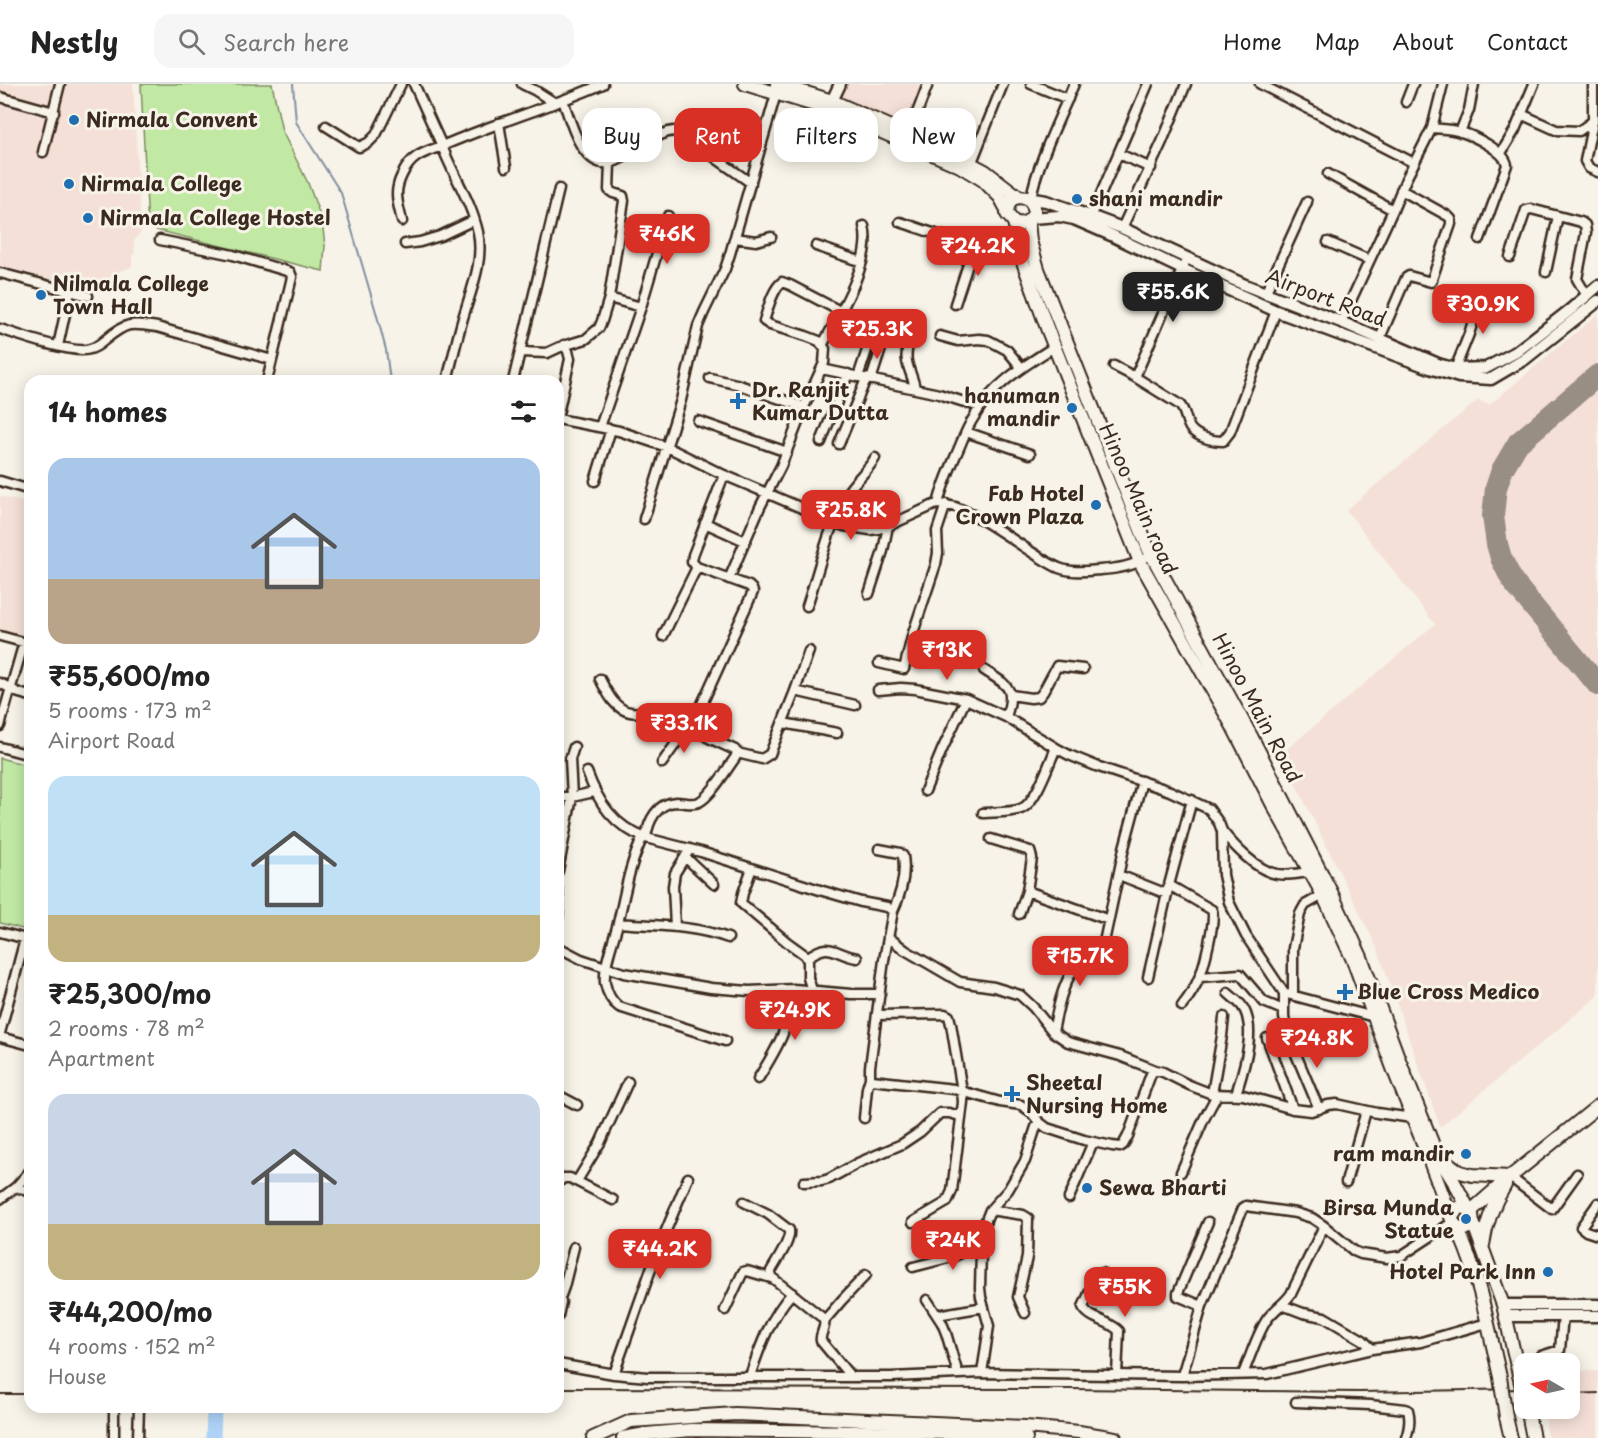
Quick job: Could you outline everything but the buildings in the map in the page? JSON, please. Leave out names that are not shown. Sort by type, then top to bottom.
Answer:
[{"type":"main road","points":[[745,84],[832,101],[890,126]]},
{"type":"main road","points":[[777,89],[960,166],[983,180],[1000,197],[1009,217],[1014,222],[1021,224],[1030,219],[1034,213],[1031,202],[972,162]]},
{"type":"main road","points":[[1007,210],[1012,199],[1026,198]]},
{"type":"main road","name":"Hinoo Main Road","points":[[1030,219],[1030,241],[1038,269],[1088,391],[1138,523],[1152,554],[1252,738],[1361,957],[1437,1155],[1470,1214],[1504,1311],[1514,1354]]},
{"type":"main road","name":"Hinoo Main road","points":[[1014,222],[1030,282],[1054,347],[1140,562],[1323,895],[1353,960],[1412,1118],[1465,1245],[1488,1323],[1506,1417]]},
{"type":"main road","points":[[1470,1214],[1458,1208],[1454,1222],[1460,1228],[1470,1226],[1470,1214],[1510,1177],[1598,1106]]},
{"type":"main road","points":[[1437,1155],[1460,1172],[1510,1177]]},
{"type":"main road","points":[[1482,1246],[1494,1204],[1510,1177]]},
{"type":"main road","points":[[593,1438],[631,1421],[735,1414],[1026,1427],[1114,1438]]},
{"type":"main road","points":[[1505,1438],[1506,1417]]},
{"type":"main road","points":[[1506,1417],[1511,1438]]},
{"type":"main road","points":[[842,1419],[850,1434]]},
{"type":"main road","points":[[1529,1419],[1533,1438]]},
{"type":"main road","points":[[623,1438],[692,1430],[901,1435],[954,1433],[1026,1438]]},
{"type":"street","points":[[43,152],[60,84]]},
{"type":"street","points":[[326,126],[359,147],[368,144],[382,124],[401,84]]},
{"type":"street","points":[[414,84],[466,197],[479,243],[478,266],[448,375]]},
{"type":"street","points":[[522,84],[559,101],[584,152],[597,161],[610,163],[662,134],[674,131],[751,183]]},
{"type":"street","points":[[402,221],[397,194],[398,186],[403,172],[418,155],[603,84]]},
{"type":"street","points":[[832,101],[840,84]]},
{"type":"street","points":[[919,108],[928,84]]},
{"type":"street","points":[[976,152],[1003,84]]},
{"type":"street","points":[[1031,84],[1068,99]]},
{"type":"street","points":[[1026,198],[1036,179],[1074,84]]},
{"type":"street","points":[[1090,216],[1148,84]]},
{"type":"street","points":[[1122,228],[1151,168],[1186,84]]},
{"type":"street","points":[[1260,84],[1413,163]]},
{"type":"street","points":[[1406,102],[1413,84]]},
{"type":"street","points":[[1341,322],[1413,163],[1432,128],[1443,84]]},
{"type":"street","points":[[1461,132],[1469,110],[1474,84]]},
{"type":"street","points":[[1501,153],[1515,130],[1534,84]]},
{"type":"street","points":[[1593,84],[1593,121],[1586,161],[1589,168],[1598,172]]},
{"type":"street","points":[[644,519],[681,400],[698,326],[725,269],[777,89]]},
{"type":"street","points":[[0,97],[54,112]]},
{"type":"street","points":[[1521,114],[1556,130],[1579,131],[1593,121]]},
{"type":"street","points":[[499,123],[506,167]]},
{"type":"street","points":[[1432,128],[1461,132],[1478,139],[1501,153],[1506,160],[1507,165],[1480,239]]},
{"type":"street","points":[[1119,154],[1151,168]]},
{"type":"street","points":[[520,352],[547,353],[564,345],[581,341],[593,334],[603,321],[609,298],[624,201],[623,196],[609,190],[610,163]]},
{"type":"street","points":[[1328,174],[1393,210]]},
{"type":"street","points":[[514,375],[559,189]]},
{"type":"street","points":[[1380,338],[1406,278],[1409,276],[1431,282],[1451,224],[1448,216],[1401,190]]},
{"type":"street","name":"Airport Road","points":[[1026,198],[1046,201],[1122,228],[1185,264],[1276,310],[1458,377],[1491,379],[1525,359],[1598,301]]},
{"type":"street","points":[[1265,294],[1307,202]]},
{"type":"street","points":[[1510,257],[1526,210],[1531,209],[1581,222],[1585,225],[1586,233],[1577,279],[1587,296]]},
{"type":"street","points":[[600,427],[641,307],[668,216]]},
{"type":"street","name":"Airport Road","points":[[1030,219],[1059,216],[1074,219],[1128,243],[1341,322],[1438,364],[1455,369],[1486,368],[1516,352],[1598,286]]},
{"type":"street","points":[[1546,272],[1558,216]]},
{"type":"street","points":[[405,244],[440,236],[474,220]]},
{"type":"street","points":[[900,222],[951,239],[975,243],[1017,240]]},
{"type":"street","points":[[822,344],[849,295],[862,262],[867,243],[864,226]]},
{"type":"street","points":[[735,238],[756,241],[771,237]]},
{"type":"street","points":[[160,240],[233,255],[290,272],[292,277],[268,375]]},
{"type":"street","points":[[1328,242],[1370,260]]},
{"type":"street","points":[[955,304],[975,243]]},
{"type":"street","points":[[816,246],[862,262]]},
{"type":"street","points":[[1135,377],[1185,264]]},
{"type":"street","points":[[0,273],[88,296]]},
{"type":"street","points":[[729,579],[787,452],[804,407],[822,369],[825,355],[822,344],[812,338],[770,326],[764,321],[777,286],[780,282],[790,285],[840,311]]},
{"type":"street","points":[[58,346],[70,291]]},
{"type":"street","points":[[1455,369],[1482,291]]},
{"type":"street","points":[[609,298],[641,307]]},
{"type":"street","points":[[1114,366],[1180,405],[1194,433],[1214,441],[1223,441],[1230,432],[1276,310]]},
{"type":"street","points":[[0,329],[84,351],[91,349],[122,327],[139,325],[157,327],[272,360]]},
{"type":"street","points":[[839,444],[886,333]]},
{"type":"street","points":[[865,378],[872,335]]},
{"type":"street","points":[[940,336],[958,341],[988,340],[1007,350],[1021,367]]},
{"type":"street","points":[[564,345],[570,359],[564,386]]},
{"type":"street","points":[[908,346],[905,357],[915,388]]},
{"type":"street","points":[[879,663],[904,669],[936,564],[937,531],[945,481],[966,432],[980,407],[1002,383],[1021,367],[1054,347]]},
{"type":"street","points":[[822,369],[915,388],[980,407]]},
{"type":"street","points":[[821,442],[848,375]]},
{"type":"street","points":[[710,378],[736,384],[804,407]]},
{"type":"street","points":[[564,420],[611,429],[667,447],[724,475],[834,522],[856,529],[870,530],[888,526],[942,504],[964,511],[1062,569],[1077,571],[1127,567],[1152,554]]},
{"type":"street","points":[[699,422],[787,452]]},
{"type":"street","points":[[595,481],[611,429]]},
{"type":"street","points":[[966,432],[1030,454]]},
{"type":"street","points":[[807,606],[834,522],[850,489],[875,458]]},
{"type":"street","points":[[662,763],[684,732],[691,727],[753,592],[749,586],[693,564],[692,558],[724,475]]},
{"type":"street","points":[[0,482],[24,488]]},
{"type":"street","points":[[705,524],[746,541]]},
{"type":"street","points":[[869,594],[883,551],[888,526]]},
{"type":"street","points":[[663,636],[697,567]]},
{"type":"street","points":[[0,636],[24,642]]},
{"type":"street","points":[[0,726],[24,651]]},
{"type":"street","points":[[600,679],[614,703],[626,711],[648,713],[691,727],[737,753],[766,758],[772,750],[783,723],[809,651]]},
{"type":"street","points":[[1011,694],[1031,698],[1039,697],[1057,666],[1083,669]]},
{"type":"street","points":[[984,670],[1006,685],[1011,694],[1006,717]]},
{"type":"street","points":[[0,683],[24,694]]},
{"type":"street","points":[[878,690],[901,688],[966,699],[1006,717],[1056,748],[1096,766],[1142,781],[1209,809],[1222,831],[1223,875],[1229,902],[1246,936],[1288,994],[1374,1017]]},
{"type":"street","points":[[795,691],[855,705]]},
{"type":"street","points":[[925,791],[966,699]]},
{"type":"street","points":[[783,723],[837,733]]},
{"type":"street","points":[[0,747],[24,753]]},
{"type":"street","points":[[564,839],[572,797],[570,759],[574,747]]},
{"type":"street","points":[[983,813],[1022,808],[1027,804],[1038,788],[1056,748]]},
{"type":"street","points":[[725,1041],[620,1007],[612,1000],[605,985],[606,967],[628,874],[651,818],[669,803],[694,803],[703,799],[737,753]]},
{"type":"street","points":[[587,772],[594,792],[607,812],[621,826],[644,838],[688,853],[752,868],[861,902],[887,907],[893,911]]},
{"type":"street","points":[[1053,1032],[1061,999],[1074,969],[1083,961],[1098,963],[1100,961],[1124,848],[1142,781]]},
{"type":"street","points":[[564,797],[594,792]]},
{"type":"street","points":[[1149,977],[1168,890],[1192,801]]},
{"type":"street","points":[[1222,831],[1245,855],[1268,872],[1278,875],[1310,872]]},
{"type":"street","points":[[990,839],[1030,851],[1032,858],[1019,914]]},
{"type":"street","points":[[864,1118],[888,937],[904,873],[903,856],[900,853],[879,849]]},
{"type":"street","points":[[688,853],[714,884]]},
{"type":"street","points":[[675,927],[674,878],[688,853]]},
{"type":"street","points":[[752,868],[741,903],[807,958],[807,974],[812,990]]},
{"type":"street","points":[[1119,875],[1168,890],[1214,912],[1200,977],[1182,1006]]},
{"type":"street","points":[[1026,891],[1109,920]]},
{"type":"street","points":[[1319,1109],[1287,1033],[1283,1010],[1288,994],[1293,948],[1300,914],[1305,905],[1323,895]]},
{"type":"street","points":[[618,923],[700,929],[728,938]]},
{"type":"street","points":[[0,932],[24,939]]},
{"type":"street","points":[[888,937],[905,950],[960,982],[994,987],[1020,995],[1053,1032],[1068,1042],[1120,1056],[1214,1095],[1244,1095],[1293,1109],[1311,1111],[1337,1104],[1412,1118]]},
{"type":"street","points":[[807,958],[821,949],[831,949],[857,958]]},
{"type":"street","points":[[564,950],[581,959],[631,975],[711,988],[749,991],[794,989],[880,994]]},
{"type":"street","points":[[0,1032],[24,953]]},
{"type":"street","points":[[1200,977],[1240,974],[1264,1002],[1283,1010]]},
{"type":"street","points":[[758,1078],[784,1033],[790,1017],[794,989]]},
{"type":"street","points":[[1228,993],[1241,1005],[1248,1026],[1246,1062],[1236,1094]]},
{"type":"street","points":[[877,1015],[940,1014],[948,1015],[951,1024],[963,1102],[951,1197],[947,1202],[913,1222]]},
{"type":"street","points":[[1181,1172],[1214,1095],[1224,1017]]},
{"type":"street","points":[[0,1037],[24,1043]]},
{"type":"street","points":[[1267,1038],[1293,1109]]},
{"type":"street","points":[[870,1078],[877,1082],[962,1091],[1000,1102],[1021,1105],[1047,1128],[1117,1147],[1123,1145],[1128,1136],[1151,1074],[1155,1070]]},
{"type":"street","points":[[577,1181],[600,1143],[628,1082]]},
{"type":"street","points":[[564,1098],[577,1105]]},
{"type":"street","points":[[1346,1182],[1366,1111]]},
{"type":"street","points":[[804,1182],[829,1179],[858,1163],[902,1144],[920,1132],[940,1113],[960,1116]]},
{"type":"street","points":[[982,1373],[990,1326],[980,1288],[982,1244],[986,1220],[990,1210],[1008,1190],[1025,1161],[1039,1122]]},
{"type":"street","points":[[1069,1198],[1093,1142]]},
{"type":"street","points":[[1510,1177],[1552,1209],[1577,1174]]},
{"type":"street","points":[[0,1199],[24,1178]]},
{"type":"street","points":[[564,1178],[577,1181],[613,1200]]},
{"type":"street","points":[[614,1374],[657,1252],[688,1178]]},
{"type":"street","points":[[16,1187],[24,1190]]},
{"type":"street","points":[[744,1202],[768,1214],[784,1225],[790,1233],[771,1271],[771,1278]]},
{"type":"street","points":[[1598,1203],[1581,1227],[1598,1235]]},
{"type":"street","points":[[1182,1376],[1202,1306],[1243,1208],[1251,1206],[1296,1213],[1311,1218],[1354,1251],[1387,1258],[1401,1256],[1454,1222]]},
{"type":"street","points":[[990,1210],[1023,1215],[1028,1218],[1027,1257],[1018,1297],[1025,1313]]},
{"type":"street","points":[[1202,1306],[1181,1299],[1178,1293],[1208,1222]]},
{"type":"street","points":[[1243,1374],[1264,1323],[1291,1294],[1324,1226]]},
{"type":"street","points":[[913,1267],[952,1257],[982,1244]]},
{"type":"street","points":[[564,1287],[574,1248]]},
{"type":"street","points":[[725,1310],[743,1272],[747,1271],[771,1278],[819,1314],[825,1326],[820,1337],[821,1341],[851,1377]]},
{"type":"street","points":[[1102,1273],[1083,1307],[1089,1314],[1109,1323],[1119,1331],[1118,1375]]},
{"type":"street","points":[[824,1321],[866,1275]]},
{"type":"street","points":[[750,1376],[776,1312],[792,1293]]},
{"type":"street","points":[[927,1300],[946,1333],[958,1374]]},
{"type":"street","points":[[1282,1305],[1303,1313],[1324,1317],[1363,1340],[1372,1349]]},
{"type":"street","points":[[1504,1311],[1598,1305]]},
{"type":"street","points":[[937,1315],[984,1307]]},
{"type":"street","points":[[1504,1311],[1563,1316],[1598,1316]]},
{"type":"street","points":[[1550,1353],[1560,1350],[1563,1316]]},
{"type":"street","points":[[564,1365],[614,1374],[648,1377],[851,1377],[982,1373],[1182,1376],[1267,1374],[1372,1349],[1421,1342],[1488,1323]]},
{"type":"street","points":[[1296,1402],[1405,1409],[1408,1410],[1410,1419],[1406,1438]]},
{"type":"street","points":[[114,1413],[114,1438]]},
{"type":"street","points":[[138,1437],[139,1413]]},
{"type":"shaded area","name":"Nirmala College","points":[[0,84],[133,84],[141,232],[134,241],[135,252],[132,256],[132,267],[120,271],[118,277],[106,279],[93,290],[0,266]]},
{"type":"shaded area","points":[[842,84],[926,84],[916,108],[890,108],[890,121],[878,116],[878,108],[856,108],[835,100]]},
{"type":"shaded area","points":[[1598,314],[1598,996],[1440,1127],[1378,950],[1281,754],[1435,624],[1346,510],[1478,400],[1489,405]]},
{"type":"shaded area","points":[[0,496],[24,502],[24,635],[0,629]]},
{"type":"shaded area","points":[[1580,1370],[1598,1371],[1598,1438],[1548,1438],[1545,1419],[1580,1419]]},
{"type":"green space","points":[[141,84],[272,84],[282,131],[308,183],[322,221],[325,246],[323,271],[148,228]]},
{"type":"green space","points":[[0,758],[24,764],[24,929],[0,923]]},
{"type":"waterway","points":[[293,84],[296,122],[341,193],[376,312],[386,350],[389,375]]},
{"type":"waterway","points":[[213,1438],[214,1413]]},
{"type":"taxiway","points":[[1598,375],[1518,443],[1502,470],[1496,488],[1493,516],[1501,558],[1513,582],[1598,685]]},
{"type":"railway","points":[[564,1388],[1360,1392],[1514,1389]]},
{"type":"railway","points":[[1580,1394],[1598,1393]]},
{"type":"railway","points":[[0,1394],[24,1394]]},
{"type":"place","name":"Nirmala Convent","points":[[74,120]]},
{"type":"place","name":"Nirmala College","points":[[69,184]]},
{"type":"place","name":"shani mandir","points":[[1077,199]]},
{"type":"place","name":"Nirmala College Hostel","points":[[88,218]]},
{"type":"place","name":"Nilmala College Town Hall","points":[[41,295]]},
{"type":"place","name":"Dr. Ranjit Kumar Dutta","points":[[738,401]]},
{"type":"place","name":"hanuman mandir","points":[[1072,408]]},
{"type":"place","name":"Fab Hotel Crown Plaza","points":[[1096,505]]},
{"type":"place","name":"Blue Cross Medico","points":[[1345,992]]},
{"type":"place","name":"Sheetal Nursing Home","points":[[1012,1094]]},
{"type":"place","name":"ram mandir","points":[[1466,1154]]},
{"type":"place","name":"Sewa Bharti","points":[[1087,1188]]},
{"type":"place","name":"Birsa Munda Statue","points":[[1466,1219]]},
{"type":"place","name":"Hotel Park Inn","points":[[1548,1272]]}]
